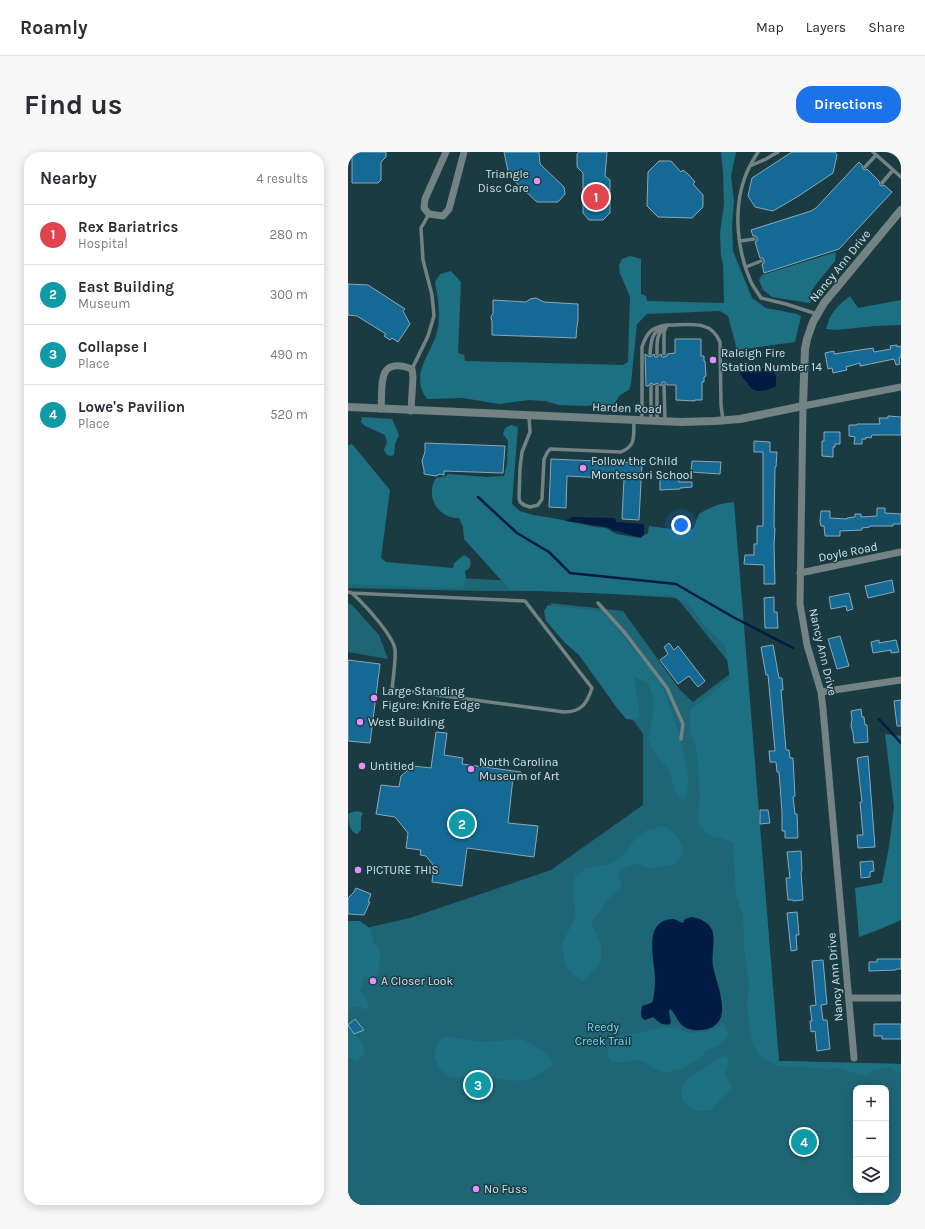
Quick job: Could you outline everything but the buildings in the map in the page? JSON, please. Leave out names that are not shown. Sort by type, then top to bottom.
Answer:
[{"type":"street","points":[[446,152],[425,199],[424,208],[430,214],[443,216],[449,209],[464,152]]},
{"type":"street","name":"Nancy Ann Drive","points":[[854,1058],[821,692],[807,645],[800,604],[805,349],[809,330],[816,314],[901,210]]},
{"type":"street","points":[[381,409],[384,375],[387,368],[397,365],[412,369],[411,410]]},
{"type":"street","name":"Harden Road","points":[[348,407],[638,421],[723,421],[740,419],[901,387]]},
{"type":"street","name":"Doyle Road","points":[[800,573],[901,552]]},
{"type":"street","points":[[821,692],[901,680]]},
{"type":"street","points":[[849,998],[901,998]]},
{"type":"lane","points":[[758,152],[745,177],[739,203],[738,229],[741,250],[751,282],[761,298],[786,304],[816,314]]},
{"type":"lane","points":[[750,166],[778,152]]},
{"type":"lane","points":[[865,167],[874,153],[901,177]]},
{"type":"lane","points":[[882,183],[893,170]]},
{"type":"lane","points":[[412,369],[428,336],[434,316],[432,294],[423,260],[421,228],[430,214]]},
{"type":"lane","points":[[740,241],[754,239]]},
{"type":"lane","points":[[746,267],[761,261]]},
{"type":"lane","points":[[664,354],[664,332],[667,325]]},
{"type":"lane","points":[[657,354],[657,337],[667,325]]},
{"type":"lane","points":[[650,354],[652,337],[660,327],[667,325]]},
{"type":"lane","points":[[529,415],[530,432],[522,452],[519,491],[520,502],[530,507],[538,505],[542,499],[544,459],[546,453],[550,449],[621,452],[629,449],[633,443],[638,421],[642,347],[645,337],[650,331],[657,327],[667,325],[699,325],[707,326],[713,330],[720,342],[721,405],[723,421]]},
{"type":"lane","points":[[658,421],[664,385]]},
{"type":"lane","points":[[651,386],[658,421]]},
{"type":"lane","points":[[657,386],[658,421]]},
{"type":"lane","points":[[350,592],[393,596],[525,600],[592,688],[586,703],[578,710],[564,712],[392,689],[395,650],[392,639],[366,606],[350,592]]},
{"type":"lane","points":[[598,603],[625,633],[668,688],[683,724],[681,739]]},
{"type":"green space","name":"Reedy Creek Trail","points":[[348,572],[739,593],[768,947],[779,1061],[901,1064],[901,1205],[348,1205],[348,932],[410,918],[551,870],[643,805],[643,734],[550,603],[623,611],[680,690],[693,702],[735,670],[677,598],[560,591],[348,588]]},
{"type":"green space","points":[[348,603],[352,605],[379,635],[388,659],[348,652]]},
{"type":"shaded area","points":[[721,152],[736,152],[731,176],[734,201],[732,225],[733,251],[752,298],[766,308],[801,316],[795,342],[737,350],[728,316],[720,311],[647,314],[637,324],[629,390],[620,395],[614,404],[585,406],[559,405],[545,401],[529,400],[499,404],[463,398],[427,399],[422,390],[420,381],[423,365],[437,332],[439,313],[435,282],[440,274],[451,271],[461,282],[458,353],[464,355],[465,361],[623,365],[628,362],[630,297],[620,273],[619,265],[622,259],[630,256],[641,259],[641,294],[646,296],[647,301],[724,303],[723,264],[721,256],[720,233],[724,204]]},
{"type":"shaded area","points":[[836,252],[835,261],[811,292],[813,299],[809,303],[772,297],[763,290],[759,280],[762,275]]},
{"type":"shaded area","points":[[850,296],[858,308],[901,300],[901,325],[837,330],[826,329],[835,310]]},
{"type":"shaded area","points":[[770,368],[775,373],[776,386],[763,391],[757,391],[751,388],[740,373],[741,369]]},
{"type":"shaded area","points":[[362,417],[392,419],[399,435],[395,444],[394,455],[387,455],[384,450],[387,442],[385,435],[365,426],[361,422]]},
{"type":"shaded area","points":[[511,425],[518,427],[512,504],[520,511],[533,515],[606,528],[616,534],[640,538],[648,533],[649,526],[678,530],[693,529],[699,514],[707,509],[725,503],[734,502],[779,1061],[901,1064],[901,1073],[896,1072],[890,1067],[873,1071],[867,1076],[838,1068],[824,1069],[779,1066],[759,1055],[753,1045],[749,1022],[747,1005],[749,984],[744,946],[743,916],[736,895],[733,843],[709,835],[699,824],[698,813],[700,797],[697,751],[690,730],[690,710],[730,679],[725,646],[704,625],[689,605],[671,596],[510,590],[464,539],[463,527],[459,518],[451,517],[439,510],[433,500],[432,489],[436,478],[446,476],[448,474],[487,477],[504,476],[507,464],[508,441],[503,434],[505,428]]},
{"type":"shaded area","points":[[352,444],[390,490],[381,558],[386,562],[453,568],[454,563],[464,555],[470,559],[470,565],[465,571],[466,578],[463,589],[348,584],[348,445]]},
{"type":"shaded area","points":[[572,517],[615,518],[616,522],[644,524],[644,534],[641,538],[614,531],[607,527],[566,521]]},
{"type":"shaded area","points":[[548,605],[599,611],[609,619],[663,687],[679,733],[688,774],[687,795],[682,800],[675,792],[669,770],[655,753],[648,739],[652,722],[654,700],[648,683],[634,676],[640,717],[636,720],[626,719],[579,655],[565,643],[546,621],[544,611]]},
{"type":"shaded area","points":[[885,734],[901,736],[901,920],[859,937],[855,888],[882,883],[889,847],[894,807]]},
{"type":"shaded area","points":[[358,811],[363,813],[361,818],[361,830],[357,834],[351,829],[348,814]]},
{"type":"shaded area","points":[[664,826],[675,834],[681,842],[682,850],[679,859],[673,865],[648,868],[638,864],[627,866],[617,874],[622,885],[605,902],[601,910],[591,922],[601,944],[601,962],[583,981],[572,974],[565,965],[562,944],[576,916],[573,892],[575,877],[585,869],[613,863],[626,852],[635,839],[647,830]]},
{"type":"shaded area","points":[[692,917],[706,922],[712,930],[714,938],[713,966],[722,1002],[720,1019],[715,1025],[707,1029],[700,1030],[691,1030],[683,1026],[670,1009],[670,1024],[663,1024],[653,1017],[645,1020],[642,1018],[641,1014],[642,1006],[653,1001],[655,988],[652,953],[653,934],[663,921],[674,919],[683,923],[685,919]]},
{"type":"shaded area","points":[[348,921],[360,921],[371,929],[373,942],[379,949],[379,973],[375,977],[364,977],[363,986],[359,990],[366,999],[370,1010],[352,1006],[348,1012]]},
{"type":"shaded area","points":[[723,1022],[729,1036],[718,1046],[707,1050],[699,1059],[681,1069],[666,1073],[655,1069],[644,1061],[633,1060],[621,1063],[610,1060],[607,1050],[617,1037],[627,1034],[664,1027],[675,1028],[691,1033],[706,1032],[716,1028]]},
{"type":"shaded area","points":[[348,1026],[350,1032],[359,1038],[363,1046],[365,1054],[357,1061],[348,1057]]},
{"type":"shaded area","points":[[444,1037],[482,1042],[522,1039],[547,1054],[554,1064],[531,1079],[514,1081],[490,1078],[471,1073],[458,1078],[448,1076],[438,1067],[434,1056],[437,1045]]},
{"type":"shaded area","points":[[723,1055],[729,1059],[725,1074],[732,1089],[711,1110],[696,1111],[682,1100],[681,1085]]},
{"type":"waterway","points":[[478,497],[517,533],[549,552],[570,573],[676,584],[733,617],[793,648]]},
{"type":"waterway","points":[[879,719],[901,743]]},
{"type":"place","name":"Triangle Disc Care","points":[[537,181]]},
{"type":"place","name":"Rex Bariatrics","points":[[596,197]]},
{"type":"place","name":"Raleigh Fire Station Number 14","points":[[713,360]]},
{"type":"place","name":"Follow the Child Montessori School","points":[[583,468]]},
{"type":"place","name":"Large Standing Figure: Knife Edge","points":[[374,698]]},
{"type":"place","name":"West Building","points":[[360,722]]},
{"type":"place","name":"Untitled","points":[[362,766]]},
{"type":"place","name":"North Carolina Museum of Art","points":[[471,769]]},
{"type":"place","name":"East Building","points":[[462,824]]},
{"type":"place","name":"PICTURE THIS","points":[[358,870]]},
{"type":"place","name":"A Closer Look","points":[[373,981]]},
{"type":"place","name":"Collapse I","points":[[478,1085]]},
{"type":"place","name":"Lowe's Pavilion","points":[[804,1142]]},
{"type":"place","name":"No Fuss","points":[[476,1189]]}]
